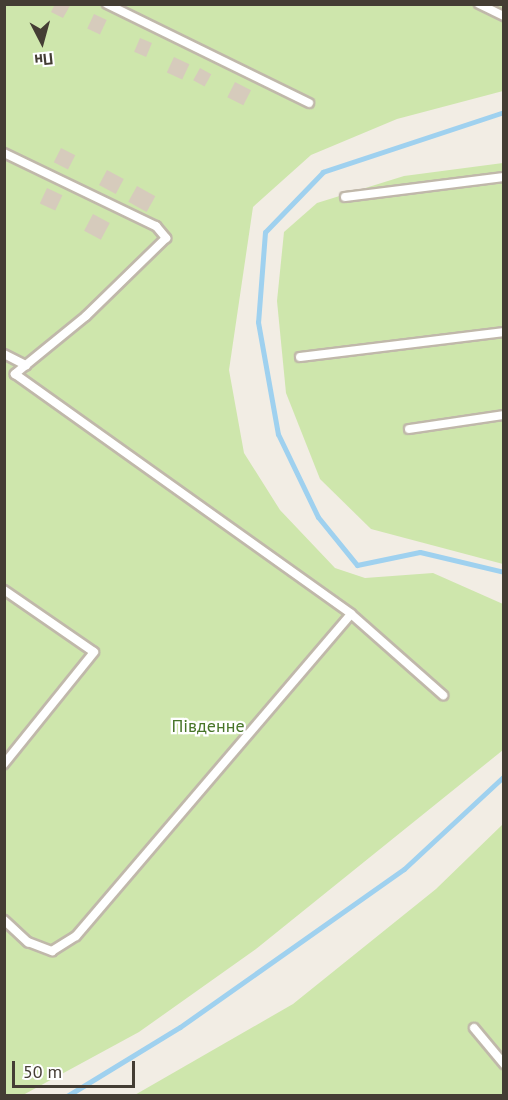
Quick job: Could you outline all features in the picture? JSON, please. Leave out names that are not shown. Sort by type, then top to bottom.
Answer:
[{"type":"lane","points":[[107,4],[309,104]]},
{"type":"lane","points":[[479,4],[504,16]]},
{"type":"lane","points":[[4,153],[156,226],[166,238],[15,374],[60,410],[219,515],[351,614],[443,694]]},
{"type":"lane","points":[[345,198],[504,177]]},
{"type":"lane","points":[[300,357],[504,332]]},
{"type":"lane","points":[[4,354],[26,365]]},
{"type":"lane","points":[[409,429],[504,416]]},
{"type":"lane","points":[[4,590],[94,652],[4,764]]},
{"type":"lane","points":[[4,920],[28,942],[52,951],[76,936],[351,614]]},
{"type":"lane","points":[[474,1028],[504,1064]]},
{"type":"green space","name":"Південне","points":[[5,5],[503,5],[503,91],[397,119],[311,155],[253,207],[229,370],[244,453],[280,510],[335,568],[365,578],[433,573],[503,604],[503,750],[256,949],[139,1032],[23,1095],[5,1096]]},
{"type":"green space","points":[[503,163],[503,564],[371,529],[320,479],[286,393],[277,301],[284,232],[317,203],[404,176]]},
{"type":"green space","points":[[503,824],[503,1095],[133,1096],[293,1004],[436,889]]},
{"type":"building","points":[[55,4],[71,4],[63,18],[51,12]]},
{"type":"building","points":[[94,14],[107,20],[100,34],[87,29]]},
{"type":"building","points":[[140,38],[152,43],[146,57],[134,52]]},
{"type":"building","points":[[174,57],[189,64],[182,80],[167,72]]},
{"type":"building","points":[[200,68],[211,74],[205,87],[193,80]]},
{"type":"building","points":[[235,82],[251,90],[243,105],[227,97]]},
{"type":"building","points":[[61,148],[75,155],[68,170],[54,162]]},
{"type":"building","points":[[107,170],[124,179],[116,194],[99,185]]},
{"type":"building","points":[[137,186],[155,196],[147,212],[128,202]]},
{"type":"building","points":[[47,188],[62,195],[55,211],[40,203]]},
{"type":"building","points":[[93,214],[110,223],[101,240],[84,231]]},
{"type":"waterway","points":[[504,112],[323,172],[265,232],[258,322],[278,434],[318,517],[357,565],[420,552],[504,572]]},
{"type":"waterway","points":[[67,1096],[180,1027],[404,869],[504,776]]}]
